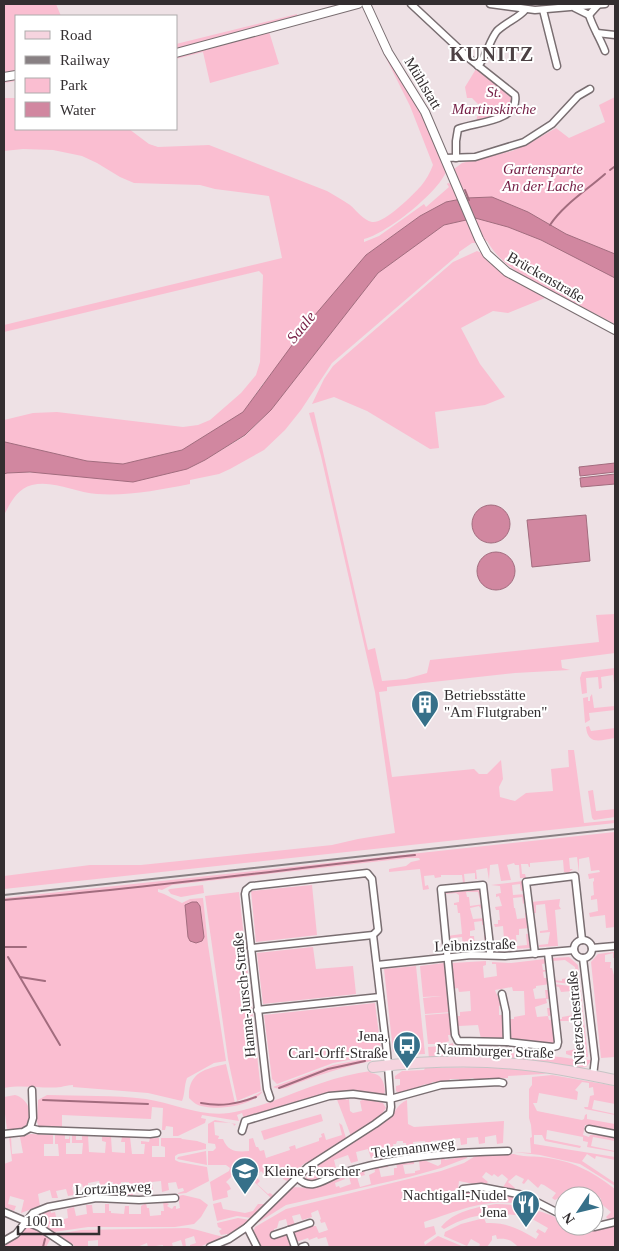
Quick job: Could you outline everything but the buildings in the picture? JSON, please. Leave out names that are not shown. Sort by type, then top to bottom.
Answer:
[{"type":"main road","name":"Naumburger Straße","points":[[373,1067],[444,1062],[519,1064],[563,1069],[615,1080]]},
{"type":"street","points":[[178,52],[358,4]]},
{"type":"street","name":"Mühlstatt","points":[[366,4],[388,52],[425,112],[476,233]]},
{"type":"street","points":[[411,4],[478,66],[515,95],[516,102],[514,108],[503,116],[458,129],[456,158]]},
{"type":"street","points":[[411,4],[421,4]]},
{"type":"street","points":[[490,4],[525,10],[534,7],[543,10],[601,4]]},
{"type":"street","points":[[589,15],[601,4]]},
{"type":"street","points":[[570,6],[589,15],[593,29],[597,33],[605,51]]},
{"type":"street","points":[[478,66],[484,59],[496,33],[512,19],[523,14],[525,10]]},
{"type":"street","points":[[543,10],[558,66]]},
{"type":"street","points":[[597,33],[615,35]]},
{"type":"street","points":[[445,158],[483,155],[524,142],[547,128],[558,119],[578,96],[590,89]]},
{"type":"street","name":"Brückenstraße","points":[[476,233],[487,254],[507,272],[615,330]]},
{"type":"street","name":"Hanna-Jursch-Straße","points":[[270,1098],[257,1010],[246,890],[251,886],[367,873],[371,875],[378,930],[373,935]]},
{"type":"street","points":[[535,954],[526,882],[575,876],[582,940]]},
{"type":"street","points":[[490,955],[483,885],[441,889],[455,1035],[458,1041],[507,1042],[553,1047],[557,1046],[558,1042],[548,953]]},
{"type":"street","points":[[210,1247],[229,1239],[247,1227],[308,1167],[390,1113],[388,1065],[373,935],[251,948]]},
{"type":"street","points":[[582,940],[589,942],[592,948],[590,955],[583,958],[578,956],[574,950],[575,944],[582,940]]},
{"type":"street","points":[[592,948],[615,946]]},
{"type":"street","name":"Leibnizstraße","points":[[377,965],[448,958],[535,954],[574,950]]},
{"type":"street","name":"Nietzschestraße","points":[[583,958],[594,1059],[593,1076]]},
{"type":"street","points":[[502,994],[506,1012],[507,1042]]},
{"type":"street","points":[[257,1010],[380,997]]},
{"type":"street","points":[[242,1131],[245,1122],[329,1096],[353,1094],[390,1099],[441,1085],[503,1083]]},
{"type":"street","points":[[4,1134],[23,1132],[30,1128],[33,1118],[32,1090]]},
{"type":"street","points":[[30,1128],[88,1133],[157,1133]]},
{"type":"street","points":[[589,1128],[615,1134]]},
{"type":"street","name":"Telemannweg","points":[[297,1177],[306,1184],[312,1185],[338,1174],[385,1162],[508,1151]]},
{"type":"street","points":[[463,1189],[481,1187],[523,1195],[554,1211]]},
{"type":"street","name":"Lortzingweg","points":[[4,1241],[13,1237],[33,1213],[42,1209],[96,1198],[140,1200],[175,1198]]},
{"type":"street","points":[[4,1212],[26,1220],[45,1230],[69,1247]]},
{"type":"street","points":[[274,1235],[310,1223]]},
{"type":"street","points":[[247,1227],[257,1247]]},
{"type":"street","points":[[289,1230],[295,1247]]},
{"type":"green space","points":[[4,4],[56,4],[61,15],[15,15],[15,81],[4,83]]},
{"type":"green space","points":[[297,14],[297,18],[267,25],[279,64],[210,83],[203,52],[178,58],[178,44]]},
{"type":"green space","points":[[379,39],[422,114],[447,169],[435,188],[412,210],[385,229],[364,239],[364,242],[379,236],[424,204],[426,207],[449,187],[448,183],[452,184],[459,199],[446,202],[420,216],[366,255],[262,385],[243,412],[182,450],[123,464],[87,461],[4,442],[4,420],[33,413],[57,412],[183,427],[198,425],[210,420],[241,393],[256,375],[260,362],[263,275],[259,271],[4,332],[4,325],[282,258],[269,196],[215,189],[200,185],[134,183],[82,156],[53,150],[23,149],[4,151],[4,98],[15,98],[15,130],[130,130],[149,144],[158,147],[209,145],[327,191],[350,205],[360,215],[372,222],[391,214],[405,202],[421,186],[433,165],[410,106],[377,40]]},
{"type":"green space","name":"St. Martinskirche","points":[[476,69],[503,87],[515,100],[509,110],[476,124],[479,105],[472,98],[467,98],[465,87]]},
{"type":"green space","name":"Gartensparte An der Lache","points":[[615,97],[615,254],[566,234],[528,212],[492,197],[466,198],[454,169],[462,163],[512,151],[556,128],[569,138],[605,122],[599,105]]},
{"type":"green space","points":[[475,218],[508,227],[541,240],[615,278],[615,324],[536,283],[508,266],[487,241],[483,240]]},
{"type":"green space","points":[[467,220],[476,243],[472,243],[459,252],[459,254],[332,363],[301,410],[285,430],[264,450],[219,474],[190,480],[190,484],[155,490],[121,494],[97,494],[57,485],[32,485],[18,493],[4,515],[4,474],[7,473],[187,469],[245,436],[271,410],[378,273],[444,225]]},
{"type":"green space","points":[[477,251],[482,253],[505,274],[545,298],[508,313],[493,311],[461,328],[480,364],[505,397],[485,405],[435,412],[439,448],[430,449],[367,411],[334,397],[312,404],[324,379],[333,366],[453,262]]},
{"type":"green space","points":[[314,412],[368,650],[375,648],[382,681],[406,679],[427,673],[430,660],[599,642],[596,615],[615,614],[615,653],[561,660],[562,668],[570,670],[515,673],[387,687],[387,691],[379,692],[392,777],[474,769],[479,774],[487,774],[501,760],[503,779],[499,787],[500,797],[515,801],[526,793],[553,791],[551,769],[569,767],[568,750],[574,750],[584,823],[615,820],[615,823],[4,889],[4,876],[90,865],[141,865],[332,845],[395,833],[375,692],[321,456],[309,413]]},
{"type":"green space","points":[[615,668],[615,692],[613,675],[601,677],[602,688],[599,689],[598,677],[586,678],[587,693],[582,694],[580,678],[582,672]]},
{"type":"green space","points":[[592,694],[594,708],[615,706],[615,710],[589,713],[590,720],[585,723],[583,698],[588,697],[588,701],[590,701]]},
{"type":"green space","points":[[589,726],[591,731],[615,728],[615,738],[592,739],[587,733],[586,727]]},
{"type":"green space","points":[[593,790],[596,811],[615,809],[615,817],[594,820],[592,818],[588,791]]},
{"type":"green space","points":[[615,832],[615,927],[606,928],[605,915],[590,917],[589,913],[598,911],[597,899],[591,900],[591,896],[594,895],[594,878],[589,879],[588,874],[600,872],[599,870],[591,871],[589,857],[579,859],[579,873],[577,857],[569,858],[570,869],[573,869],[568,873],[564,872],[563,860],[530,863],[530,867],[528,864],[521,864],[522,874],[525,874],[526,878],[520,878],[519,865],[514,863],[507,865],[511,880],[501,881],[498,864],[490,865],[489,880],[487,868],[476,870],[477,879],[475,879],[475,873],[464,874],[465,884],[461,884],[463,883],[462,875],[441,875],[441,877],[435,878],[434,875],[424,876],[425,886],[428,885],[429,889],[423,890],[420,869],[389,872],[389,869],[406,866],[411,862],[420,860],[419,858],[172,885],[162,890],[158,889],[158,892],[182,903],[190,899],[203,898],[208,945],[226,1061],[214,1063],[187,1078],[182,1101],[148,1093],[73,1087],[73,1085],[4,1088],[4,898]]},
{"type":"green space","points":[[523,881],[525,890],[521,891],[520,884],[512,885],[513,895],[526,894],[527,901],[523,904],[522,897],[513,898],[514,908],[517,919],[525,918],[525,913],[528,913],[530,928],[519,929],[519,935],[516,935],[517,946],[527,945],[526,934],[531,933],[531,948],[493,950],[492,945],[498,944],[498,948],[507,947],[503,926],[495,927],[494,924],[498,924],[498,920],[500,920],[499,910],[496,910],[495,907],[502,906],[499,896],[496,897],[496,894],[501,893],[500,886],[491,885]]},
{"type":"green space","points":[[203,885],[204,893],[181,897],[171,894],[168,890],[170,889]]},
{"type":"green space","points":[[312,885],[317,935],[256,942],[251,891]]},
{"type":"green space","points":[[476,889],[481,891],[483,899],[480,900],[478,892],[466,892],[467,897],[469,897],[470,906],[484,904],[485,909],[481,909],[479,906],[470,908],[473,919],[486,918],[486,924],[482,925],[482,921],[474,922],[475,930],[470,931],[470,936],[474,936],[475,947],[485,946],[484,935],[487,935],[488,948],[460,950],[459,947],[463,946],[462,937],[450,938],[451,942],[448,943],[447,936],[462,934],[460,913],[458,913],[457,905],[454,905],[454,903],[459,902],[459,895],[456,893],[445,894],[446,899],[443,899],[444,894],[448,891]]},
{"type":"green space","points":[[239,892],[261,1091],[237,1101],[228,1059],[205,896]]},
{"type":"green space","points":[[560,899],[559,906],[561,909],[555,910],[558,946],[539,947],[539,945],[548,944],[550,932],[540,933],[540,931],[548,930],[545,904],[536,905],[536,913],[532,913],[531,902]]},
{"type":"green space","points":[[313,947],[316,969],[353,966],[356,994],[263,1004],[257,953]]},
{"type":"green space","points":[[614,952],[615,958],[613,958],[613,953],[605,955],[605,962],[611,962],[610,968],[612,968],[615,979],[615,1057],[601,1058],[591,962],[598,954]]},
{"type":"green space","points":[[569,957],[578,965],[580,983],[554,982],[553,980],[562,981],[562,979],[577,977],[575,967],[565,960],[552,961],[552,958]]},
{"type":"green space","points":[[545,959],[547,963],[542,964],[543,970],[547,970],[543,972],[544,978],[549,978],[550,984],[536,986],[533,989],[535,999],[546,998],[545,990],[550,990],[551,999],[546,999],[547,1003],[535,1007],[537,1017],[548,1016],[549,1020],[554,1019],[555,1041],[552,1045],[513,1040],[511,1038],[509,1019],[525,1015],[524,991],[513,991],[512,987],[495,990],[504,1006],[499,1006],[499,1015],[505,1015],[504,1039],[481,1039],[478,1025],[459,1026],[460,1035],[457,1035],[455,1016],[460,1016],[460,1012],[471,1011],[470,991],[459,992],[458,988],[453,989],[452,963],[486,961],[486,965],[483,966],[484,978],[497,976],[496,964],[492,964],[492,962],[511,963]]},
{"type":"green space","points":[[444,963],[449,995],[447,996],[449,996],[451,1012],[425,1014],[423,998],[442,996],[423,997],[420,966]]},
{"type":"green space","points":[[416,966],[425,1054],[399,1055],[393,1051],[384,969]]},
{"type":"green space","points":[[554,984],[570,986],[580,984],[588,1057],[575,1057],[566,1054],[566,1051],[577,1049],[574,1021],[558,1021],[558,1019],[573,1015],[572,991],[561,992],[559,987],[554,986]]},
{"type":"green space","points":[[375,1003],[381,1050],[379,1054],[333,1063],[277,1084],[272,1079],[264,1015]]},
{"type":"green space","points":[[547,1008],[552,1008],[553,1015],[548,1016]]},
{"type":"green space","points":[[451,1013],[453,1035],[448,1035],[449,1041],[442,1044],[428,1044],[425,1015]]},
{"type":"green space","points":[[453,1043],[454,1051],[513,1053],[592,1060],[586,1067],[578,1068],[429,1059],[428,1047]]},
{"type":"green space","points":[[370,1058],[371,1061],[333,1071],[282,1089],[273,1087],[333,1065]]},
{"type":"green space","points":[[226,1064],[235,1103],[263,1091],[251,1101],[222,1108],[212,1108],[196,1104],[189,1098],[189,1090],[194,1078],[204,1070]]},
{"type":"green space","points":[[505,1067],[551,1072],[508,1076],[508,1078],[475,1080],[473,1078],[460,1081],[459,1079],[450,1079],[448,1082],[432,1082],[431,1085],[428,1086],[426,1084],[418,1087],[417,1090],[400,1094],[396,1091],[396,1086],[400,1085],[400,1079],[395,1079],[395,1076],[402,1071],[424,1070],[425,1068]]},
{"type":"green space","points":[[371,1071],[371,1073],[378,1075],[382,1079],[385,1092],[383,1095],[326,1095],[324,1093],[298,1101],[295,1104],[293,1102],[278,1109],[276,1107],[267,1112],[253,1114],[252,1117],[244,1119],[242,1113],[237,1115],[239,1121],[202,1115],[201,1118],[206,1119],[205,1123],[178,1136],[173,1136],[173,1127],[166,1126],[165,1130],[162,1130],[163,1108],[152,1107],[151,1119],[62,1115],[62,1130],[39,1127],[37,1122],[38,1100],[47,1095],[109,1096],[146,1099],[219,1114],[246,1110],[334,1079]]},
{"type":"green space","points":[[552,1075],[615,1086],[615,1104],[594,1100],[592,1109],[615,1115],[585,1109],[584,1107],[588,1107],[590,1096],[594,1095],[593,1087],[589,1088],[589,1083],[582,1082],[575,1090],[578,1092],[577,1100],[539,1093],[537,1103],[533,1103],[537,1111],[582,1120],[587,1114],[587,1119],[615,1124],[615,1130],[585,1125],[583,1135],[589,1137],[590,1135],[615,1135],[615,1141],[593,1137],[591,1146],[615,1152],[587,1147],[588,1142],[583,1141],[583,1137],[547,1130],[546,1139],[581,1146],[580,1148],[545,1141],[542,1135],[534,1135],[534,1144],[615,1157],[615,1160],[596,1156],[595,1159],[587,1154],[582,1161],[615,1183],[615,1186],[580,1164],[540,1155],[514,1152],[531,1153],[529,1089],[532,1085],[532,1077]]},
{"type":"green space","points":[[15,1095],[27,1104],[30,1119],[24,1127],[7,1130],[4,1114],[4,1097]]},
{"type":"green space","points":[[336,1097],[349,1099],[350,1111],[353,1113],[362,1111],[360,1101],[365,1099],[383,1103],[386,1108],[381,1115],[351,1136]]},
{"type":"green space","points":[[407,1100],[408,1124],[414,1127],[504,1121],[503,1143],[497,1144],[496,1135],[485,1137],[485,1143],[479,1144],[478,1137],[467,1138],[467,1144],[461,1145],[460,1138],[431,1141],[432,1147],[426,1148],[425,1141],[413,1142],[414,1151],[407,1151],[406,1143],[397,1141],[396,1144],[393,1144],[394,1148],[390,1149],[391,1159],[376,1162],[375,1157],[371,1158],[368,1149],[356,1152],[358,1161],[351,1163],[348,1155],[334,1160],[335,1173],[309,1182],[306,1179],[306,1174],[311,1169],[386,1121]]},
{"type":"green space","points":[[321,1114],[323,1121],[264,1140],[261,1131]]},
{"type":"green space","points":[[215,1120],[230,1123],[214,1122],[215,1135],[219,1136],[218,1139],[223,1139],[227,1147],[237,1151],[249,1151],[249,1139],[253,1138],[256,1147],[260,1151],[264,1150],[266,1158],[290,1150],[289,1147],[295,1145],[296,1149],[319,1141],[319,1138],[322,1137],[321,1134],[324,1133],[326,1140],[342,1135],[339,1123],[342,1125],[346,1138],[301,1166],[287,1181],[283,1179],[279,1167],[264,1174],[261,1171],[256,1177],[260,1181],[257,1184],[268,1194],[273,1195],[271,1198],[244,1172],[236,1172],[226,1182],[231,1189],[227,1191],[228,1197],[213,1201],[210,1182],[229,1171],[230,1168],[226,1165],[208,1165],[208,1151],[213,1151],[216,1148],[215,1144],[208,1143],[208,1124]]},
{"type":"green space","points":[[31,1134],[53,1135],[53,1144],[44,1144],[44,1156],[59,1156],[58,1144],[55,1144],[55,1135],[65,1135],[65,1139],[69,1139],[70,1135],[70,1143],[66,1143],[66,1154],[82,1154],[83,1143],[72,1143],[72,1135],[76,1135],[76,1140],[82,1140],[82,1136],[88,1136],[89,1152],[105,1153],[106,1142],[102,1141],[102,1136],[111,1137],[112,1152],[125,1153],[125,1142],[121,1142],[122,1137],[130,1137],[132,1154],[144,1154],[145,1144],[141,1144],[141,1141],[149,1142],[150,1138],[159,1138],[159,1146],[152,1146],[152,1157],[165,1157],[165,1147],[161,1146],[161,1138],[181,1138],[197,1141],[206,1144],[206,1149],[178,1154],[175,1156],[175,1160],[207,1167],[209,1181],[186,1193],[178,1194],[184,1191],[183,1188],[178,1189],[176,1182],[168,1183],[169,1190],[162,1192],[161,1181],[152,1182],[153,1192],[145,1192],[145,1184],[137,1184],[136,1193],[132,1197],[125,1197],[125,1191],[129,1191],[129,1182],[121,1182],[121,1191],[118,1192],[118,1185],[113,1185],[113,1182],[105,1183],[105,1191],[101,1191],[99,1181],[88,1183],[86,1186],[87,1192],[84,1192],[82,1184],[72,1187],[74,1195],[68,1196],[66,1189],[56,1191],[58,1198],[52,1198],[50,1190],[38,1194],[40,1206],[21,1213],[24,1200],[10,1196],[8,1204],[16,1206],[14,1211],[4,1207],[4,1164],[12,1161],[9,1137],[11,1137],[12,1154],[23,1153],[20,1137]]},
{"type":"green space","points":[[206,1151],[207,1165],[177,1159],[178,1157]]},
{"type":"green space","points":[[514,1154],[541,1157],[581,1167],[615,1189],[615,1220],[609,1221],[606,1217],[611,1212],[604,1206],[604,1186],[554,1186],[554,1192],[541,1184],[538,1188],[528,1179],[524,1184],[522,1183],[524,1179],[516,1175],[508,1182],[515,1188],[513,1191],[502,1189],[508,1179],[502,1174],[498,1177],[486,1172],[482,1177],[488,1182],[484,1186],[459,1181],[458,1189],[448,1193],[448,1196],[458,1192],[458,1194],[462,1195],[480,1188],[519,1196],[545,1210],[511,1203],[483,1204],[424,1222],[425,1228],[434,1226],[436,1234],[424,1242],[425,1245],[438,1236],[464,1247],[329,1247],[326,1237],[318,1239],[317,1237],[309,1240],[308,1238],[296,1242],[293,1230],[305,1226],[316,1226],[319,1233],[328,1230],[325,1222],[321,1223],[318,1210],[311,1213],[312,1217],[302,1220],[300,1214],[292,1216],[295,1225],[288,1227],[286,1219],[279,1221],[277,1228],[274,1229],[275,1233],[287,1233],[292,1245],[287,1247],[260,1247],[253,1233],[255,1227],[286,1209],[441,1171],[464,1163],[477,1155]]},
{"type":"green space","points":[[467,1156],[467,1158],[441,1168],[409,1177],[286,1205],[256,1222],[291,1187],[313,1188],[344,1177],[345,1179],[335,1183],[336,1187],[339,1186],[340,1188],[351,1184],[348,1173],[367,1169],[364,1173],[365,1175],[357,1177],[360,1187],[371,1184],[369,1175],[375,1172],[374,1166],[388,1164],[388,1167],[379,1168],[381,1177],[394,1175],[394,1168],[397,1168],[396,1163],[414,1161],[414,1164],[403,1165],[405,1174],[415,1173],[415,1171],[420,1170],[419,1160],[424,1160],[438,1166],[441,1164],[441,1158],[445,1160]]},
{"type":"green space","points":[[183,1195],[200,1199],[208,1205],[194,1224],[175,1227],[88,1227],[54,1232],[36,1220],[37,1214],[50,1209],[51,1213],[55,1212],[57,1221],[68,1218],[67,1209],[74,1207],[76,1216],[87,1214],[86,1205],[92,1205],[93,1213],[105,1213],[105,1204],[109,1204],[109,1211],[111,1213],[124,1214],[125,1206],[129,1206],[129,1214],[141,1214],[141,1206],[146,1203],[150,1216],[161,1215],[161,1211],[164,1211],[163,1201],[169,1204],[167,1206],[172,1209],[174,1206],[176,1206],[176,1209],[180,1208],[178,1196]]},
{"type":"green space","points":[[221,1202],[223,1209],[245,1213],[253,1211],[258,1204],[265,1204],[252,1218],[237,1216],[217,1221],[213,1204]]},
{"type":"green space","points":[[496,1204],[514,1205],[539,1211],[554,1217],[554,1236],[604,1236],[604,1225],[615,1224],[615,1247],[518,1247],[509,1240],[497,1239],[496,1235],[492,1236],[492,1240],[487,1247],[479,1247],[480,1244],[471,1239],[467,1246],[444,1236],[445,1232],[461,1224],[484,1218],[486,1223],[512,1227],[536,1239],[539,1234],[536,1232],[538,1229],[545,1233],[548,1228],[527,1216],[505,1214],[474,1217],[444,1229],[441,1227],[452,1217],[474,1208]]},
{"type":"green space","points":[[238,1218],[250,1220],[228,1235],[221,1235],[219,1231],[222,1229],[218,1227],[217,1223]]},
{"type":"green space","points":[[29,1226],[54,1239],[50,1240],[46,1247],[4,1247],[4,1243],[14,1239]]},
{"type":"green space","points":[[188,1228],[225,1237],[199,1247],[190,1247],[190,1245],[196,1243],[194,1236],[185,1239],[186,1247],[183,1247],[181,1240],[172,1243],[173,1247],[163,1247],[163,1245],[148,1247],[147,1243],[137,1247],[98,1247],[98,1240],[88,1241],[88,1246],[76,1247],[58,1234],[81,1230]]},
{"type":"water","points":[[492,197],[528,212],[566,234],[615,254],[615,278],[541,240],[508,227],[475,218],[444,225],[378,273],[271,410],[245,435],[205,460],[187,469],[133,482],[30,472],[4,474],[4,442],[87,461],[123,464],[182,450],[243,412],[309,322],[366,255],[420,216],[446,202],[466,198]]},
{"type":"water","points":[[615,463],[615,472],[580,476],[579,467]]},
{"type":"water","points":[[615,474],[615,484],[581,487],[580,478]]},
{"type":"water","points":[[491,505],[504,511],[510,524],[504,537],[491,543],[478,537],[472,524],[478,511]]},
{"type":"water","points":[[586,515],[590,561],[532,567],[527,520]]},
{"type":"water","points":[[496,552],[509,558],[515,571],[509,584],[496,590],[483,584],[477,571],[483,558]]},
{"type":"water","points":[[197,902],[200,906],[204,937],[202,941],[196,943],[190,941],[188,937],[185,905]]},
{"type":"waterway","points":[[610,170],[614,167]]},
{"type":"waterway","points":[[550,225],[568,204],[605,174]]},
{"type":"waterway","points":[[465,190],[469,200]]},
{"type":"waterway","points":[[4,900],[158,885],[415,855]]},
{"type":"waterway","points":[[4,947],[26,947]]},
{"type":"waterway","points":[[8,957],[60,1045]]},
{"type":"waterway","points":[[20,977],[45,981]]},
{"type":"waterway","points":[[279,1088],[328,1069],[365,1061]]},
{"type":"waterway","points":[[201,1103],[229,1104],[256,1097]]},
{"type":"waterway","points":[[43,1100],[148,1104]]},
{"type":"waterway","points":[[43,1247],[45,1239]]},
{"type":"railway","points":[[4,895],[615,829]]},
{"type":"place","name":"Betriebsstätte \"Am Flutgraben\"","points":[[425,728]]},
{"type":"place","name":"Jena, Carl-Orff-Straße","points":[[407,1069]]},
{"type":"place","name":"Kleine Forscher","points":[[245,1195]]},
{"type":"place","name":"Nachtigall-Nudel Jena","points":[[526,1228]]},
{"type":"district","name":"KUNITZ","points":[[492,54]]},
{"type":"water label","name":"Saale","points":[[301,327]]}]
